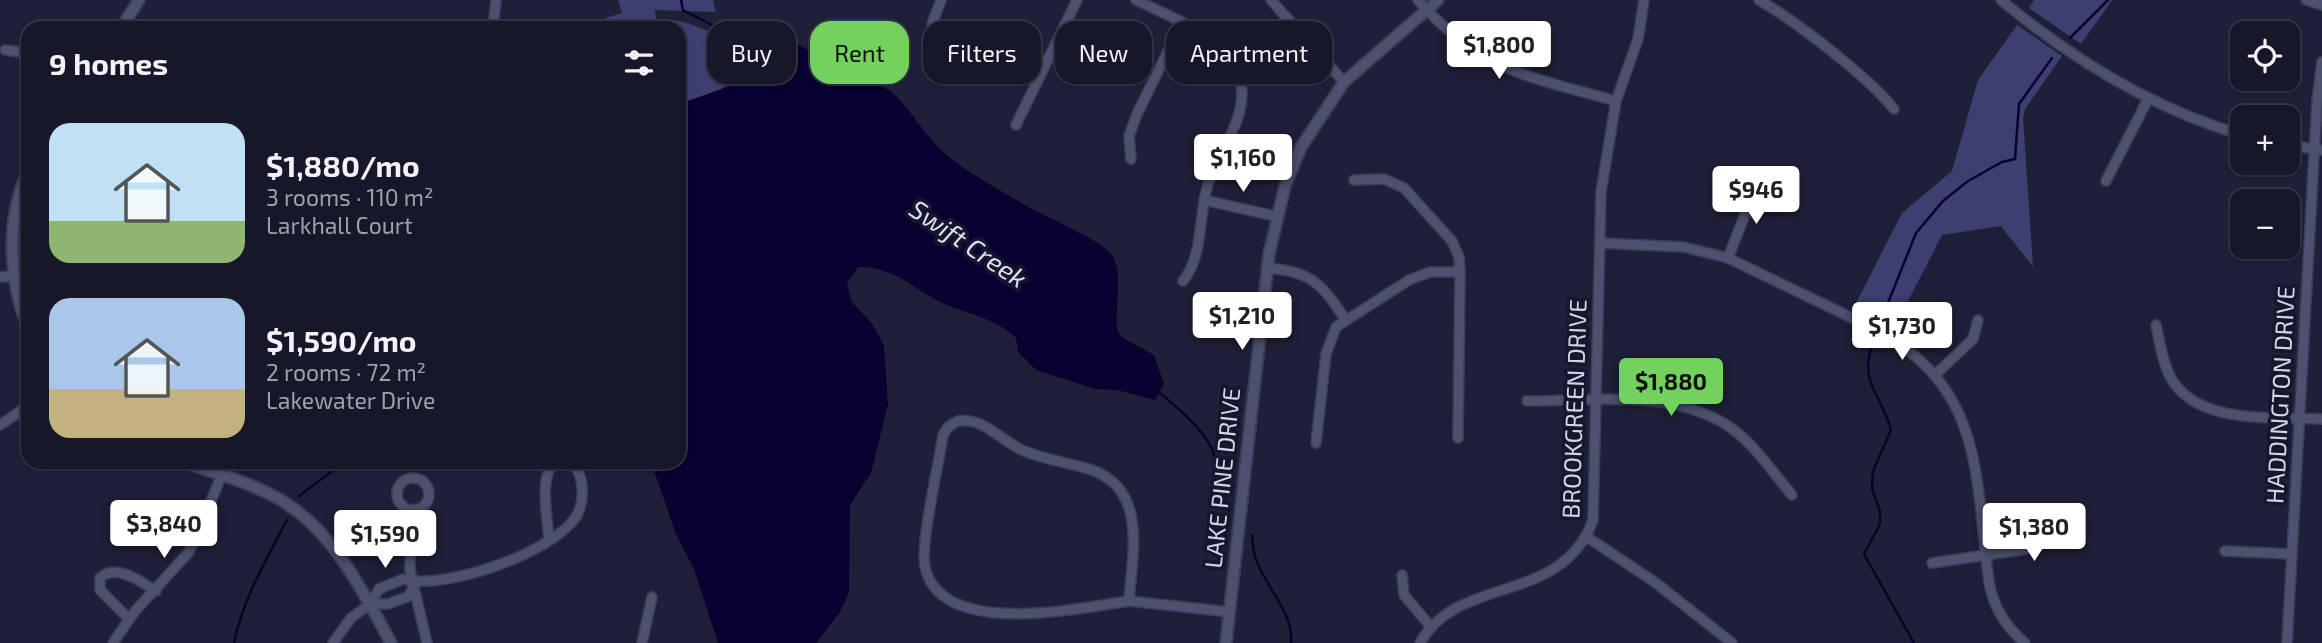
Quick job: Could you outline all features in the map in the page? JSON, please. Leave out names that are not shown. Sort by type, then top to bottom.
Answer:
[{"type":"street","points":[[126,21],[139,0]]},
{"type":"street","points":[[494,21],[496,0]]},
{"type":"street","points":[[933,21],[941,0]]},
{"type":"street","points":[[1016,125],[1077,0]]},
{"type":"street","points":[[1136,0],[1178,21]]},
{"type":"street","points":[[1271,0],[1344,82]]},
{"type":"street","points":[[1418,0],[1476,54],[1525,76],[1616,101]]},
{"type":"street","name":"LAKE PINE DRIVE","points":[[1226,643],[1275,216],[1301,147],[1344,82],[1438,0]]},
{"type":"street","name":"BROOKGREEN DRIVE","points":[[1420,643],[1431,627],[1471,602],[1552,572],[1577,552],[1587,537],[1596,504],[1602,177],[1616,101],[1638,39],[1644,0]]},
{"type":"street","points":[[1759,0],[1800,28],[1883,95],[1894,109]]},
{"type":"street","points":[[2001,0],[2084,60],[2148,99],[2230,130]]},
{"type":"street","points":[[2306,0],[2322,5]]},
{"type":"street","points":[[5,50],[21,51]]},
{"type":"street","points":[[1131,159],[1129,136],[1166,55]]},
{"type":"street","name":"HADDINGTON DRIVE","points":[[2287,643],[2322,62]]},
{"type":"street","points":[[1184,281],[1195,266],[1208,183],[1242,105],[1242,84]]},
{"type":"street","points":[[2106,181],[2148,99]]},
{"type":"street","points":[[2300,147],[2318,150]]},
{"type":"street","points":[[1354,180],[1384,179],[1404,188],[1452,241],[1459,257],[1458,438]]},
{"type":"street","points":[[1728,258],[1757,184]]},
{"type":"street","points":[[21,198],[14,225],[13,275],[21,303]]},
{"type":"street","points":[[1204,200],[1275,216]]},
{"type":"street","points":[[1600,243],[1684,247],[1728,258],[1899,341],[1936,374],[1956,405],[1969,439],[1994,603],[2011,629],[2025,643]]},
{"type":"street","points":[[1267,268],[1299,272],[1312,279],[1327,291],[1345,319]]},
{"type":"street","points":[[1316,443],[1328,343],[1332,332],[1345,319],[1420,275],[1460,272]]},
{"type":"street","points":[[0,277],[13,275]]},
{"type":"street","points":[[1936,374],[1973,339],[1978,320]]},
{"type":"street","points":[[2156,325],[2171,377],[2189,398],[2214,411],[2322,419]]},
{"type":"street","points":[[1527,401],[1669,403],[1715,418],[1738,433],[1792,495]]},
{"type":"street","points":[[0,425],[21,411]]},
{"type":"street","points":[[1129,601],[1134,528],[1131,508],[1115,484],[1091,470],[1026,452],[973,421],[958,421],[948,427],[943,435],[924,558],[928,575],[938,590],[973,608],[1023,616],[1129,601],[1230,611]]},
{"type":"street","points":[[204,469],[269,494],[300,513],[331,546],[370,604],[391,643]]},
{"type":"street","points":[[549,540],[547,473],[550,469]]},
{"type":"street","points":[[333,643],[351,618],[370,604],[379,589],[403,579],[415,584],[480,572],[549,540],[571,523],[582,505],[581,479],[575,469]]},
{"type":"street","points":[[113,643],[129,619],[189,552],[222,475]]},
{"type":"street","points":[[411,510],[410,570],[427,643]]},
{"type":"street","points":[[1932,563],[2026,550],[2064,525]]},
{"type":"street","points":[[1587,537],[1656,583],[1731,643]]},
{"type":"street","points":[[2225,551],[2291,554]]},
{"type":"street","points":[[129,619],[100,590],[100,578],[107,572],[119,573],[156,591]]},
{"type":"street","points":[[1402,575],[1404,595],[1431,627]]},
{"type":"street","points":[[370,604],[388,604],[409,596],[415,584]]},
{"type":"street","points":[[642,643],[652,597]]},
{"type":"shaded area","points":[[618,0],[713,0],[716,12],[655,10],[656,21],[607,21],[606,18],[622,13]]},
{"type":"shaded area","points":[[2034,0],[2112,0],[2081,44],[2029,8]]},
{"type":"shaded area","points":[[686,23],[707,31],[707,84],[728,84],[713,93],[686,102]]},
{"type":"shaded area","points":[[2017,25],[2062,56],[2025,109],[2023,118],[2033,267],[2001,226],[1942,235],[1893,330],[1857,311],[1856,303],[1902,213],[1952,171],[1978,80]]},
{"type":"water","points":[[796,44],[810,51],[810,84],[877,84],[889,90],[903,103],[938,147],[957,163],[1023,204],[1096,242],[1112,255],[1116,262],[1118,281],[1117,329],[1121,337],[1154,355],[1164,384],[1155,400],[1117,390],[1095,389],[1036,370],[1018,352],[1016,338],[1001,326],[936,300],[895,275],[858,267],[847,283],[851,301],[873,325],[884,346],[888,404],[871,473],[850,505],[849,592],[840,612],[816,643],[718,643],[694,569],[676,534],[653,469],[686,469],[686,102],[731,84],[796,84]]},
{"type":"waterway","name":"Swift Creek","points":[[681,0],[683,10],[707,23]]},
{"type":"waterway","points":[[2070,38],[2108,0]]},
{"type":"waterway","points":[[1882,318],[1916,233],[1943,201],[1968,181],[2002,162],[2015,159],[2019,104],[2052,58]]},
{"type":"waterway","points":[[1874,339],[1869,354],[1869,377],[1891,430],[1873,471],[1872,489],[1880,511],[1880,524],[1864,554],[1914,643]]},
{"type":"waterway","name":"Swift Creek","points":[[1156,390],[1194,424],[1211,447],[1222,496],[1229,511]]},
{"type":"waterway","points":[[299,496],[335,469]]},
{"type":"waterway","points":[[234,643],[249,595],[287,520]]},
{"type":"waterway","name":"Swift Creek","points":[[1252,535],[1256,559],[1284,611],[1291,632],[1291,643]]}]
